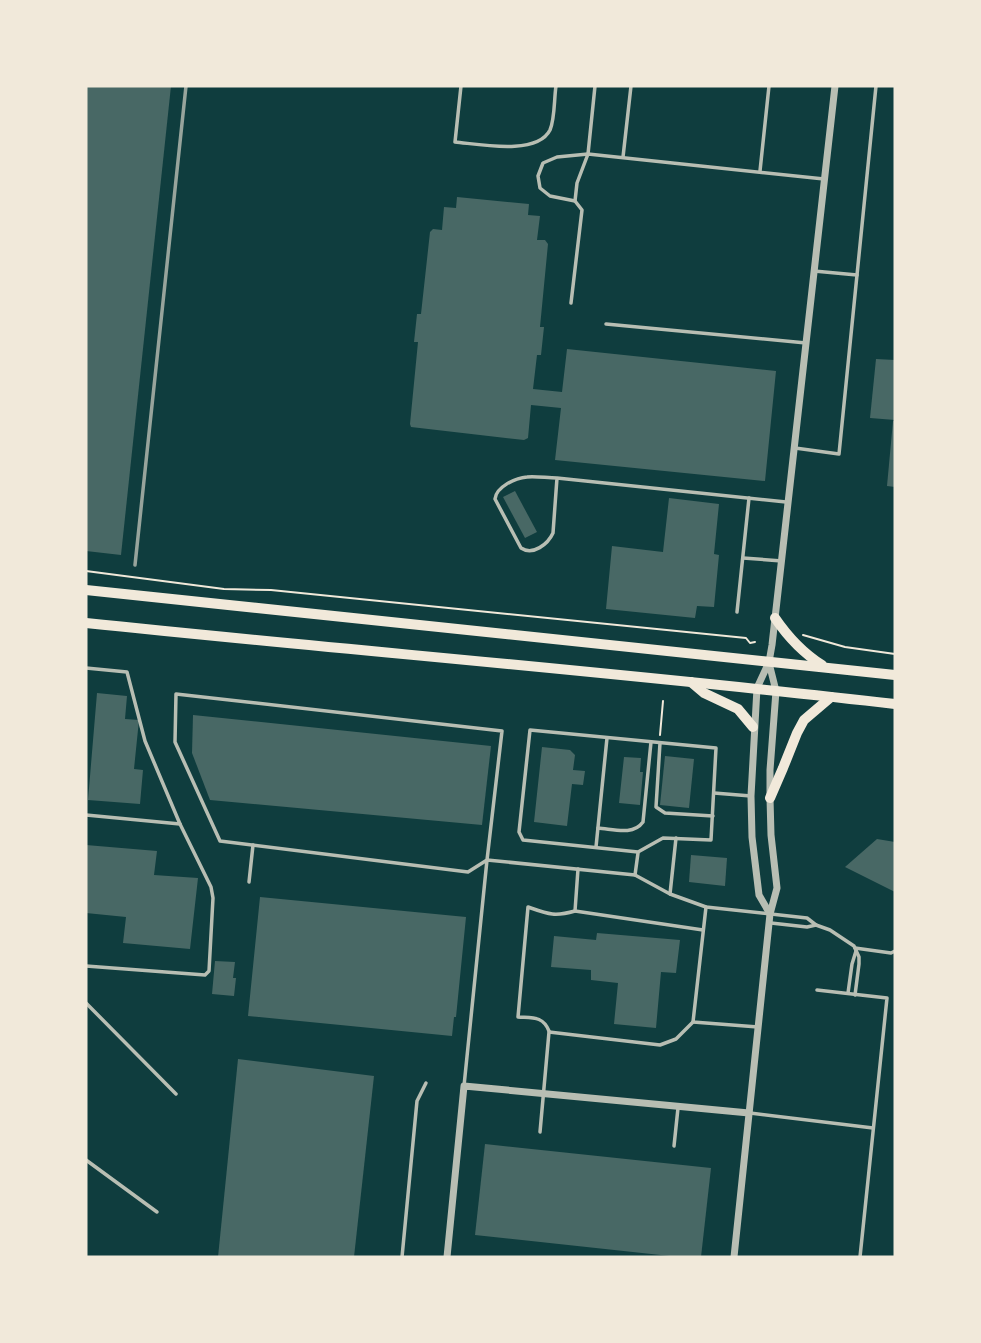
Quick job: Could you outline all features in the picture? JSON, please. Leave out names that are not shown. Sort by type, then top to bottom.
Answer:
[{"type":"main road","points":[[86,590],[895,675]]},
{"type":"main road","points":[[775,618],[809,657],[825,668]]},
{"type":"main road","points":[[86,623],[757,688],[895,704]]},
{"type":"main road","points":[[690,682],[704,693],[738,709],[753,727]]},
{"type":"main road","points":[[770,798],[804,720],[831,696]]},
{"type":"street","points":[[770,914],[759,895],[752,837],[753,727],[757,688],[769,662],[775,618],[835,86]]},
{"type":"street","points":[[734,1257],[770,914],[777,888],[770,798],[776,691],[769,662]]},
{"type":"street","points":[[447,1257],[464,1086],[749,1113]]},
{"type":"lane","points":[[461,86],[455,142],[518,147],[541,140],[548,133],[556,86]]},
{"type":"lane","points":[[575,201],[577,183],[588,154],[595,86]]},
{"type":"lane","points":[[623,157],[631,86]]},
{"type":"lane","points":[[760,172],[769,86]]},
{"type":"lane","points":[[794,448],[839,454],[875,86]]},
{"type":"lane","points":[[570,303],[583,210],[575,201],[550,196],[540,188],[538,176],[543,163],[557,157],[588,154],[824,179]]},
{"type":"lane","points":[[814,271],[857,275]]},
{"type":"lane","points":[[606,324],[806,343]]},
{"type":"lane","points":[[557,478],[553,533],[550,540],[533,551],[526,551],[521,548],[495,499],[498,490],[522,477],[557,478],[789,502]]},
{"type":"lane","points":[[737,612],[749,498]]},
{"type":"lane","points":[[743,558],[782,561]]},
{"type":"lane","points":[[86,668],[127,672],[145,741],[214,898],[209,971],[205,975],[86,966]]},
{"type":"lane","points":[[464,1086],[487,860],[502,731],[176,694],[175,741],[220,841],[468,872],[487,860],[635,875],[670,894],[706,907],[807,918],[824,927],[851,943],[856,949],[859,964],[855,995]]},
{"type":"lane","points":[[530,730],[660,743],[716,748],[712,840],[663,838],[638,852],[523,840],[519,832],[530,730]]},
{"type":"lane","points":[[596,848],[607,738]]},
{"type":"lane","points":[[598,828],[633,831],[640,827],[643,822],[651,742]]},
{"type":"lane","points":[[660,743],[656,807],[664,813],[713,817]]},
{"type":"lane","points":[[714,793],[751,796]]},
{"type":"lane","points":[[86,815],[180,824]]},
{"type":"lane","points":[[670,894],[676,838]]},
{"type":"lane","points":[[249,882],[253,845]]},
{"type":"lane","points":[[635,875],[638,852]]},
{"type":"lane","points":[[575,911],[578,869]]},
{"type":"lane","points":[[540,1132],[549,1032],[546,1023],[538,1019],[518,1017],[528,907],[554,915],[575,911],[703,930]]},
{"type":"lane","points":[[549,1032],[660,1045],[676,1039],[693,1022],[706,907]]},
{"type":"lane","points":[[769,923],[807,927],[816,925]]},
{"type":"lane","points":[[856,949],[893,952],[895,958]]},
{"type":"lane","points":[[848,994],[856,949]]},
{"type":"lane","points":[[817,990],[887,998],[860,1257]]},
{"type":"lane","points":[[86,1003],[176,1094]]},
{"type":"lane","points":[[693,1022],[758,1027]]},
{"type":"lane","points":[[402,1257],[417,1101],[426,1083]]},
{"type":"lane","points":[[674,1146],[678,1106]]},
{"type":"lane","points":[[749,1113],[873,1128]]},
{"type":"lane","points":[[86,1160],[157,1212]]},
{"type":"path","points":[[86,571],[224,589],[285,591],[746,638],[750,643],[755,642]]},
{"type":"path","points":[[799,634],[845,647],[895,654]]},
{"type":"path","points":[[660,743],[663,701]]},
{"type":"building","points":[[86,86],[171,86],[121,555],[86,551]]},
{"type":"building","points":[[457,197],[529,204],[528,215],[540,216],[537,240],[545,240],[548,244],[540,327],[544,327],[533,389],[562,392],[567,349],[776,371],[765,481],[555,460],[561,408],[531,405],[528,438],[524,440],[411,427],[418,342],[414,342],[417,314],[421,314],[430,232],[433,229],[442,230],[444,207],[456,208]]},
{"type":"building","points":[[876,359],[895,360],[895,420],[870,418]]},
{"type":"building","points":[[895,421],[895,487],[887,486]]},
{"type":"building","points":[[515,491],[537,532],[525,538],[503,497]]},
{"type":"building","points":[[669,498],[719,504],[714,554],[719,555],[714,607],[697,606],[695,618],[606,609],[612,546],[663,552]]},
{"type":"building","points":[[97,693],[127,696],[125,719],[139,720],[134,769],[143,770],[140,804],[88,800]]},
{"type":"building","points":[[193,715],[491,746],[482,825],[210,800],[192,753]]},
{"type":"building","points":[[542,747],[570,750],[575,755],[573,770],[585,771],[583,785],[572,784],[567,826],[534,822]]},
{"type":"building","points":[[665,756],[694,759],[689,808],[660,805]]},
{"type":"building","points":[[624,757],[641,758],[640,772],[643,772],[640,805],[619,803]]},
{"type":"building","points":[[877,839],[895,842],[895,892],[845,867]]},
{"type":"building","points":[[86,845],[157,851],[154,875],[198,878],[190,949],[123,943],[126,917],[86,913]]},
{"type":"building","points":[[691,855],[727,858],[725,886],[689,882]]},
{"type":"building","points":[[260,897],[466,917],[452,1036],[248,1016]]},
{"type":"building","points":[[597,933],[680,940],[676,973],[661,972],[656,1028],[614,1024],[618,983],[591,980],[591,970],[551,967],[554,936],[596,940]]},
{"type":"building","points":[[215,961],[235,962],[234,996],[212,994]]},
{"type":"building","points":[[238,1059],[374,1076],[354,1257],[218,1257]]},
{"type":"building","points":[[485,1144],[711,1168],[701,1257],[679,1257],[475,1235]]},
{"type":"railway","points":[[135,565],[186,86]]}]
